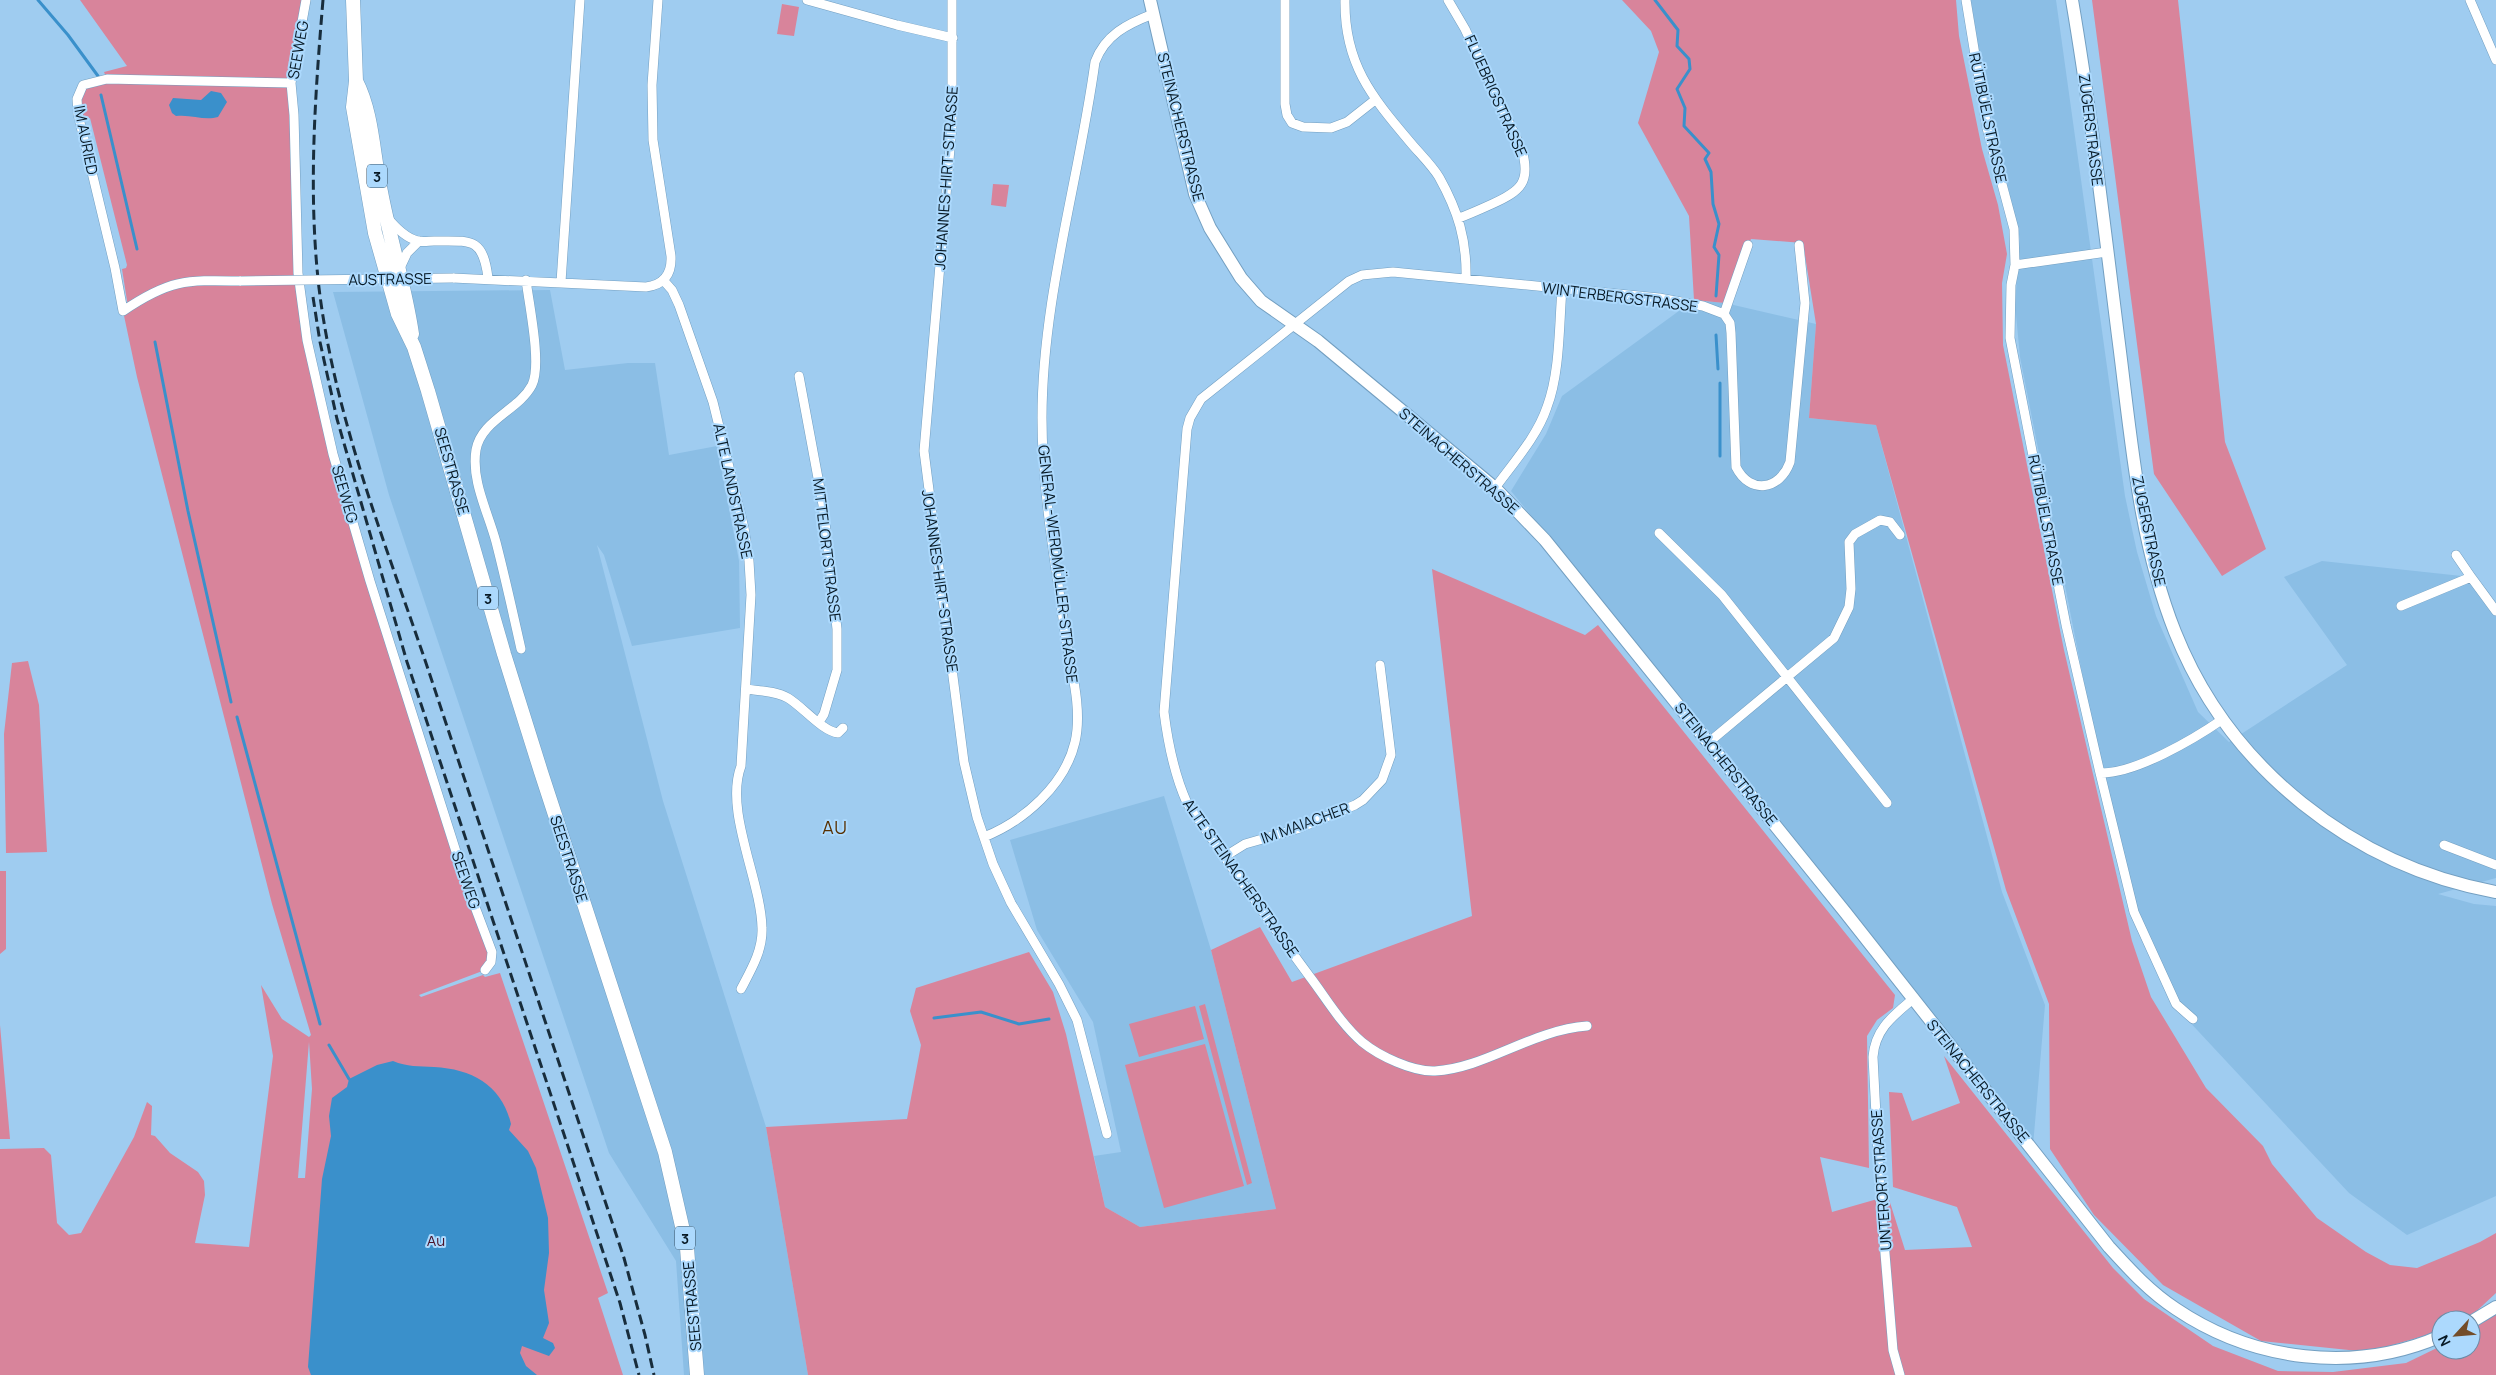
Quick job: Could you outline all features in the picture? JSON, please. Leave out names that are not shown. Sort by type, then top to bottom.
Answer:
[{"type":"main road","name":"SEESTRASSE","points":[[353,0],[356,81],[353,107],[373,224],[398,314],[414,347]]},
{"type":"main road","name":"SEESTRASSE","points":[[356,81],[366,105],[385,214],[409,310],[414,347],[504,654],[665,1152],[686,1248],[698,1375]]},
{"type":"street","name":"SEEWEG","points":[[306,0],[291,83],[294,115],[298,274],[307,340],[333,454],[370,581],[466,883],[492,952],[491,962],[485,970]]},
{"type":"street","points":[[561,282],[580,0]]},
{"type":"street","points":[[658,0],[652,85],[653,140],[670,256],[670,272],[664,281]]},
{"type":"street","points":[[807,0],[896,25],[953,38]]},
{"type":"street","name":"JOHANNES-HIRT-STRASSE","points":[[952,0],[952,120],[943,181],[925,431],[926,471],[964,762],[984,837],[1011,903],[1059,984],[1077,1020],[1107,1134]]},
{"type":"street","name":"STEINACHERSTRASSE","points":[[1150,0],[1190,176],[1210,228],[1250,289],[1276,313],[1318,340],[1495,488],[1520,512],[1573,573],[2109,1247],[2143,1284],[2175,1309],[2220,1334],[2262,1350],[2333,1359],[2376,1355],[2431,1341]]},
{"type":"street","points":[[1285,0],[1285,104],[1287,115],[1292,124],[1312,127],[1339,126],[1375,100]]},
{"type":"street","points":[[1345,0],[1350,50],[1361,77],[1375,100],[1438,176],[1459,218],[1467,250],[1466,279]]},
{"type":"street","name":"FLUEBRIGSTRASSE","points":[[1448,0],[1465,29],[1522,150],[1527,167],[1521,186],[1512,194],[1459,218]]},
{"type":"street","name":"RÜTIBÜELSTRASSE","points":[[1966,0],[1987,128],[2014,229],[2015,265],[2011,294],[2010,338],[2066,625],[2134,912],[2176,1004],[2192,1019]]},
{"type":"street","name":"ZUGERSTRASSE","points":[[2072,0],[2083,66],[2133,455],[2153,560],[2175,632],[2202,686],[2223,719],[2277,783],[2318,818],[2346,835],[2423,873],[2470,887],[2496,892]]},
{"type":"street","points":[[2470,0],[2496,60]]},
{"type":"street","name":"GENERAL-WERDMÜLLER-STRASSE","points":[[984,837],[1008,824],[1051,789],[1067,767],[1076,739],[1075,699],[1044,469],[1042,410],[1046,340],[1095,62],[1100,49],[1110,37],[1153,14]]},
{"type":"street","name":"IM AURIED","points":[[123,311],[116,268],[78,114],[77,98],[83,85],[107,80],[291,83]]},
{"type":"street","points":[[385,214],[402,233],[419,241],[460,241],[471,243],[483,252],[488,278]]},
{"type":"street","points":[[398,272],[404,257],[419,241]]},
{"type":"street","points":[[1748,245],[1724,314],[1730,322],[1731,333],[1736,467],[1746,481],[1758,485],[1772,484],[1783,477],[1790,462],[1805,304],[1799,245]]},
{"type":"street","points":[[2015,265],[2107,252]]},
{"type":"street","name":"WINTERBERGSTRASSE","points":[[1295,325],[1327,297],[1362,275],[1393,272],[1659,298],[1703,306],[1724,314]]},
{"type":"street","name":"AUSTRASSE","points":[[123,311],[144,296],[184,281],[488,278],[646,287],[664,281]]},
{"type":"street","points":[[521,649],[495,540],[474,468],[476,447],[488,429],[502,414],[520,401],[532,384],[537,368],[526,280]]},
{"type":"street","name":"ALTE LANDSTRASSE","points":[[664,281],[672,290],[679,305],[713,402],[744,528],[749,561],[751,595],[742,766],[737,778],[737,802],[762,929],[757,958],[741,989]]},
{"type":"street","points":[[1495,488],[1534,434],[1548,407],[1553,386],[1562,288]]},
{"type":"street","name":"ALTE STEINACHERSTRASSE","points":[[1295,325],[1201,400],[1190,418],[1187,429],[1164,712],[1170,750],[1180,787],[1187,803],[1224,858],[1343,1021],[1361,1041],[1384,1057],[1433,1071],[1458,1068],[1537,1036],[1561,1029],[1587,1026]]},
{"type":"street","name":"MITTELORTSTRASSE","points":[[799,376],[823,505],[837,629],[837,670],[824,714],[819,722]]},
{"type":"street","points":[[1708,743],[1834,638],[1849,607],[1851,589],[1848,547],[1851,538],[1880,520],[1890,522],[1900,535]]},
{"type":"street","points":[[1659,533],[1722,595],[1887,803]]},
{"type":"street","points":[[2456,555],[2496,611]]},
{"type":"street","points":[[2401,606],[2470,577]]},
{"type":"street","name":"IM MAIACHER","points":[[1224,858],[1245,844],[1297,829],[1355,805],[1363,800],[1382,780],[1391,755],[1380,665]]},
{"type":"street","points":[[746,689],[786,697],[830,732],[838,733],[842,728]]},
{"type":"street","points":[[2100,773],[2124,771],[2200,735],[2223,719]]},
{"type":"street","points":[[2444,845],[2496,865]]},
{"type":"street","name":"UNTERORTSTRASSE","points":[[1900,1375],[1894,1350],[1880,1193],[1873,1056],[1875,1042],[1882,1027],[1913,999]]},
{"type":"street","points":[[2481,1316],[2496,1307]]},
{"type":"shaded area","points":[[1971,0],[2056,0],[2125,496],[2137,552],[2156,616],[2198,712],[2229,742],[2347,665],[2284,577],[2322,561],[2471,577],[2496,611],[2496,878],[2438,894],[2474,904],[2496,906],[2496,1196],[2407,1235],[2349,1193],[2185,1017],[2138,917],[2103,779],[2020,357],[2015,304],[2020,239],[1984,83]]},
{"type":"shaded area","points":[[211,91],[221,93],[227,102],[218,117],[176,116],[172,113],[169,105],[173,98],[201,100]]},
{"type":"shaded area","points":[[550,290],[565,370],[628,363],[655,363],[669,455],[717,446],[739,561],[740,628],[632,646],[604,555],[597,545],[663,801],[766,1127],[808,1375],[684,1375],[676,1261],[609,1153],[389,495],[333,292]]},
{"type":"shaded area","points":[[1694,300],[1725,303],[1816,324],[1809,418],[1876,425],[2002,892],[2045,1005],[2033,1146],[1731,758],[1511,491],[1546,434],[1562,396]]},
{"type":"shaded area","points":[[1164,796],[1211,950],[1276,1209],[1140,1227],[1105,1207],[1094,1156],[1121,1152],[1093,1022],[1037,930],[1010,840]]},
{"type":"shaded area","points":[[393,1061],[408,1065],[448,1068],[461,1071],[484,1082],[501,1099],[511,1124],[509,1130],[528,1151],[536,1168],[548,1218],[549,1253],[544,1290],[549,1323],[543,1338],[553,1343],[555,1348],[549,1356],[522,1346],[520,1353],[526,1366],[537,1375],[311,1375],[308,1367],[322,1179],[331,1136],[329,1116],[332,1098],[347,1087],[349,1079],[377,1065]]},
{"type":"green space","name":"Au","points":[[80,0],[306,0],[293,65],[298,273],[333,454],[492,952],[485,970],[419,995],[421,997],[483,975],[485,977],[500,973],[608,1293],[598,1298],[623,1375],[0,1375],[0,1149],[44,1148],[51,1155],[57,1223],[69,1235],[81,1233],[134,1137],[147,1102],[152,1106],[151,1135],[155,1136],[170,1153],[198,1172],[204,1181],[205,1195],[195,1243],[249,1247],[273,1056],[261,985],[282,1019],[309,1037],[311,1035],[272,904],[137,377],[123,311],[128,307],[122,269],[126,268],[127,265],[90,118],[79,120],[83,85],[107,79],[104,72],[127,66]],"holes":[[[309,1042],[312,1089],[305,1178],[298,1178]]]},
{"type":"green space","points":[[1622,0],[1956,0],[1959,36],[1982,149],[1998,205],[2007,254],[2002,283],[2003,345],[2064,650],[2132,941],[2151,997],[2206,1088],[2263,1146],[2272,1164],[2317,1218],[2366,1252],[2390,1265],[2417,1268],[2480,1242],[2496,1233],[2496,1293],[2478,1310],[2431,1310],[2431,1334],[2368,1352],[2261,1341],[2163,1285],[2094,1215],[2050,1149],[2049,1004],[2006,890],[1876,425],[1809,418],[1816,324],[1803,243],[1751,239],[1725,303],[1694,300],[1689,216],[1638,123],[1659,52],[1651,31]]},
{"type":"green space","points":[[2092,0],[2178,0],[2225,442],[2266,549],[2222,576],[2154,474]]},
{"type":"green space","points":[[782,4],[799,7],[794,36],[777,34]]},
{"type":"green space","points":[[993,184],[1009,185],[1006,207],[991,205]]},
{"type":"green space","points":[[1432,569],[1585,635],[1598,625],[1895,995],[1893,1008],[1877,1020],[1867,1036],[1869,1168],[1820,1157],[1832,1212],[1888,1196],[1905,1250],[1972,1247],[1957,1207],[1893,1187],[1889,1092],[1902,1093],[1912,1121],[1960,1103],[1944,1056],[2113,1268],[2144,1299],[2213,1346],[2278,1371],[2333,1372],[2406,1363],[2431,1351],[2431,1360],[2481,1360],[2481,1321],[2496,1310],[2496,1375],[808,1375],[766,1127],[907,1119],[921,1045],[910,1011],[916,988],[1029,952],[1053,992],[1066,1034],[1105,1207],[1140,1227],[1276,1209],[1211,950],[1260,927],[1292,982],[1472,916]]},
{"type":"green space","points":[[28,661],[39,705],[47,852],[6,853],[4,734],[12,663]]},
{"type":"green space","points":[[0,871],[6,871],[6,949],[0,954]]},
{"type":"green space","points":[[1205,1004],[1252,1183],[1247,1185],[1199,1006]]},
{"type":"green space","points":[[1195,1006],[1204,1039],[1139,1057],[1129,1024]]},
{"type":"green space","points":[[0,1025],[10,1139],[0,1139]]},
{"type":"green space","points":[[1205,1044],[1244,1186],[1164,1208],[1125,1065]]},
{"type":"waterway","points":[[38,0],[68,35],[98,76]]},
{"type":"waterway","points":[[1655,0],[1678,30],[1677,46],[1689,59],[1690,69],[1677,89],[1685,108],[1684,126],[1709,153],[1705,159],[1711,172],[1713,204],[1719,224],[1714,247],[1719,255],[1716,296]]},
{"type":"waterway","points":[[101,95],[137,249]]},
{"type":"waterway","points":[[1716,335],[1718,369]]},
{"type":"waterway","points":[[155,342],[188,511],[231,702]]},
{"type":"waterway","points":[[1720,383],[1720,456]]},
{"type":"waterway","points":[[237,717],[320,1024]]},
{"type":"waterway","points":[[934,1018],[981,1012],[1019,1024],[1049,1019]]},
{"type":"waterway","points":[[329,1045],[349,1079]]},
{"type":"railway","points":[[323,0],[315,108],[314,216],[319,288],[337,386],[364,483],[429,672],[624,1258],[654,1375]]},
{"type":"railway","points":[[313,297],[320,342],[337,419],[407,662],[620,1303],[639,1375]]},
{"type":"district","name":"AU","points":[[835,827]]}]
